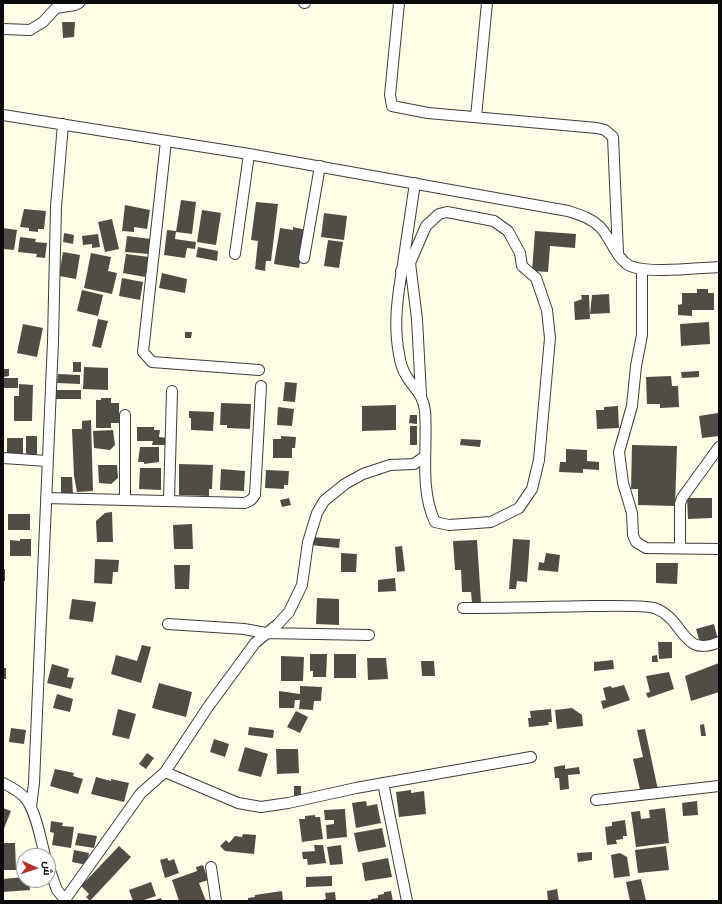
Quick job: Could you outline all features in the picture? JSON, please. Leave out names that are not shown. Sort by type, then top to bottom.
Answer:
[{"type":"street","points":[[3,29],[30,30],[43,22],[56,8],[75,6],[79,3]]},
{"type":"street","points":[[398,3],[390,95],[392,106],[428,113],[597,128],[610,133],[613,137],[618,253]]},
{"type":"street","points":[[476,117],[487,3]]},
{"type":"street","points":[[3,115],[320,166],[568,211],[588,217],[601,228],[624,262],[642,269],[719,267]]},
{"type":"street","points":[[31,808],[34,783],[53,342],[56,207],[63,124]]},
{"type":"street","points":[[166,141],[143,352],[146,358],[152,362],[259,370]]},
{"type":"street","points":[[235,254],[249,154]]},
{"type":"street","points":[[304,258],[320,166]]},
{"type":"street","points":[[415,183],[396,311],[399,354],[406,376],[421,395]]},
{"type":"street","points":[[401,271],[410,262],[426,226],[439,214],[447,212],[494,221],[508,231],[520,253],[522,266],[536,278],[540,286],[547,310],[550,338],[539,460],[532,489],[519,508],[490,522],[449,525],[436,522],[430,510],[424,457],[426,439],[424,410],[421,395],[418,318],[410,262]]},
{"type":"street","points":[[642,269],[642,335],[636,366],[632,406],[619,452],[620,468],[632,513],[634,535],[636,542],[646,548],[719,548]]},
{"type":"street","points":[[46,498],[244,503],[251,500],[254,495],[261,386]]},
{"type":"street","points":[[169,500],[172,391]]},
{"type":"street","points":[[125,415],[125,500]]},
{"type":"street","points":[[680,548],[680,504],[682,498],[719,446]]},
{"type":"street","points":[[56,887],[65,901],[141,793],[165,772],[241,661],[255,643],[289,612],[300,593],[308,542],[317,513],[324,501],[345,484],[363,474],[390,465],[414,464],[424,457]]},
{"type":"street","points":[[3,458],[47,461]]},
{"type":"street","points":[[463,608],[608,606],[654,608],[669,615],[692,644],[702,648],[719,642]]},
{"type":"street","points":[[168,624],[244,629],[266,634],[369,635]]},
{"type":"street","points":[[165,772],[218,796],[252,807],[288,803],[383,783],[531,757]]},
{"type":"street","points":[[3,783],[20,793],[26,799],[31,808],[43,848]]},
{"type":"street","points":[[383,783],[407,901]]},
{"type":"street","points":[[596,800],[719,786]]},
{"type":"street","points":[[211,867],[216,901]]},
{"type":"building","points":[[62,22],[75,22],[74,37],[63,38]]},
{"type":"building","points":[[181,200],[196,202],[192,234],[176,232]]},
{"type":"building","points":[[256,202],[278,204],[271,261],[266,261],[265,271],[255,269],[258,241],[251,240]]},
{"type":"building","points":[[125,205],[150,210],[147,229],[134,227],[134,232],[122,231]]},
{"type":"building","points":[[24,209],[46,211],[44,229],[38,229],[38,232],[29,231],[29,228],[20,227]]},
{"type":"building","points":[[202,210],[221,213],[216,245],[197,242]]},
{"type":"building","points":[[324,213],[347,216],[344,240],[321,237]]},
{"type":"building","points":[[112,219],[119,249],[105,252],[98,222]]},
{"type":"building","points":[[293,227],[306,230],[299,268],[274,264],[280,228],[293,230]]},
{"type":"building","points":[[3,228],[17,230],[14,250],[3,249]]},
{"type":"building","points":[[167,230],[176,231],[175,239],[196,242],[195,249],[187,248],[185,258],[164,255]]},
{"type":"building","points":[[535,231],[576,234],[575,248],[550,246],[548,272],[532,271]]},
{"type":"building","points":[[64,233],[74,235],[73,244],[63,242]]},
{"type":"building","points":[[98,234],[100,247],[92,248],[92,244],[83,245],[82,236]]},
{"type":"building","points":[[127,236],[151,239],[149,254],[125,252]]},
{"type":"building","points":[[20,237],[36,239],[35,242],[47,243],[45,258],[36,257],[37,254],[18,252]]},
{"type":"building","points":[[328,240],[343,242],[339,268],[324,266]]},
{"type":"building","points":[[198,247],[218,251],[217,261],[196,257]]},
{"type":"building","points":[[63,252],[80,255],[76,279],[59,276]]},
{"type":"building","points":[[91,253],[111,257],[108,271],[117,273],[112,294],[84,288]]},
{"type":"building","points":[[126,254],[149,257],[145,277],[123,273]]},
{"type":"building","points":[[162,273],[187,279],[185,293],[159,288]]},
{"type":"building","points":[[122,278],[143,282],[140,300],[119,296]]},
{"type":"building","points":[[697,289],[708,289],[708,293],[714,293],[714,310],[692,310],[692,316],[678,315],[678,305],[682,304],[682,293],[697,293]]},
{"type":"building","points":[[82,290],[103,295],[98,316],[77,311]]},
{"type":"building","points":[[609,294],[610,313],[590,314],[592,295]]},
{"type":"building","points":[[581,295],[589,295],[590,319],[575,320],[574,302],[582,299]]},
{"type":"building","points":[[98,319],[108,321],[101,348],[92,346]]},
{"type":"building","points":[[709,322],[710,344],[681,346],[680,324]]},
{"type":"building","points":[[23,324],[43,328],[37,357],[17,353]]},
{"type":"building","points":[[185,332],[192,332],[191,338],[185,338]]},
{"type":"building","points":[[73,362],[81,362],[81,372],[73,372]]},
{"type":"building","points":[[84,367],[108,368],[108,390],[83,389]]},
{"type":"building","points":[[3,369],[9,369],[9,376],[3,377]]},
{"type":"building","points":[[699,371],[699,377],[682,378],[681,372]]},
{"type":"building","points":[[58,374],[80,375],[80,384],[57,383]]},
{"type":"building","points":[[671,376],[672,386],[678,386],[679,407],[660,408],[660,404],[647,404],[646,377]]},
{"type":"building","points":[[3,378],[18,378],[18,388],[3,388]]},
{"type":"building","points":[[285,382],[297,383],[295,402],[283,401]]},
{"type":"building","points":[[19,384],[33,385],[32,421],[14,421],[14,396],[19,396]]},
{"type":"building","points":[[55,390],[81,390],[81,399],[55,399]]},
{"type":"building","points":[[101,398],[111,398],[111,403],[119,403],[119,423],[111,423],[111,428],[96,428],[96,400],[101,400]]},
{"type":"building","points":[[221,403],[251,404],[250,429],[227,428],[227,425],[220,425]]},
{"type":"building","points":[[396,405],[396,430],[362,431],[362,406]]},
{"type":"building","points":[[618,406],[619,428],[597,429],[596,410],[604,410],[604,407]]},
{"type":"building","points":[[278,407],[294,409],[292,426],[277,425]]},
{"type":"building","points":[[189,411],[214,412],[213,431],[191,430],[191,418],[189,418]]},
{"type":"building","points":[[718,413],[719,436],[702,438],[699,416]]},
{"type":"building","points":[[410,415],[417,415],[417,424],[409,423]]},
{"type":"building","points":[[91,420],[93,491],[77,492],[74,476],[72,429],[82,429],[82,421]]},
{"type":"building","points":[[410,426],[417,426],[417,445],[410,445]]},
{"type":"building","points":[[137,427],[154,427],[154,430],[160,430],[159,437],[168,438],[168,445],[152,445],[153,441],[137,441]]},
{"type":"building","points":[[113,430],[115,445],[110,450],[94,448],[93,431]]},
{"type":"building","points":[[26,436],[37,436],[37,457],[26,457]]},
{"type":"building","points":[[281,436],[296,437],[295,448],[292,448],[292,458],[273,458],[273,439],[281,439]]},
{"type":"building","points":[[7,438],[23,438],[23,457],[7,457]]},
{"type":"building","points":[[461,439],[481,440],[480,447],[460,445]]},
{"type":"building","points":[[632,445],[677,446],[675,506],[638,505],[638,489],[631,489]]},
{"type":"building","points":[[140,447],[159,447],[159,462],[144,464],[144,462],[138,462]]},
{"type":"building","points":[[566,449],[587,450],[587,461],[599,462],[599,470],[583,469],[583,473],[559,472],[560,462],[566,462]]},
{"type":"building","points":[[179,464],[213,465],[212,489],[209,489],[209,496],[179,495]]},
{"type":"building","points":[[98,465],[117,465],[118,478],[111,484],[99,483]]},
{"type":"building","points":[[140,468],[161,468],[161,490],[139,489]]},
{"type":"building","points":[[221,469],[245,471],[244,491],[220,490]]},
{"type":"building","points":[[266,470],[289,471],[288,485],[284,485],[284,489],[265,488]]},
{"type":"building","points":[[61,477],[72,477],[73,495],[61,495]]},
{"type":"building","points":[[289,498],[291,505],[282,507],[280,500]]},
{"type":"building","points":[[687,498],[712,498],[712,518],[688,519]]},
{"type":"building","points":[[112,512],[113,542],[97,542],[96,521],[105,513]]},
{"type":"building","points":[[8,514],[30,514],[30,530],[8,530]]},
{"type":"building","points":[[192,524],[193,549],[174,549],[173,525]]},
{"type":"building","points":[[311,537],[340,539],[339,548],[310,545]]},
{"type":"building","points":[[20,539],[31,539],[31,556],[10,556],[10,540],[20,541]]},
{"type":"building","points":[[513,539],[530,540],[527,582],[517,581],[516,589],[509,589]]},
{"type":"building","points":[[477,540],[481,602],[472,603],[471,592],[462,592],[461,570],[455,570],[453,541]]},
{"type":"building","points":[[402,546],[405,571],[397,572],[395,547]]},
{"type":"building","points":[[341,553],[357,554],[356,572],[341,572]]},
{"type":"building","points":[[546,553],[560,555],[558,572],[538,570],[539,562],[544,563]]},
{"type":"building","points":[[95,559],[119,560],[118,572],[113,572],[112,584],[94,583]]},
{"type":"building","points":[[656,563],[678,563],[677,584],[656,583]]},
{"type":"building","points":[[174,565],[190,565],[189,589],[175,589]]},
{"type":"building","points":[[3,569],[5,569],[5,581],[3,581]]},
{"type":"building","points":[[395,578],[396,591],[378,592],[378,580]]},
{"type":"building","points":[[317,598],[339,599],[339,625],[316,624]]},
{"type":"building","points":[[72,599],[96,602],[93,622],[69,619]]},
{"type":"building","points":[[714,624],[718,640],[701,646],[696,629]]},
{"type":"building","points":[[658,642],[672,642],[672,658],[659,659]]},
{"type":"building","points":[[142,645],[151,647],[141,683],[111,674],[116,655],[137,661]]},
{"type":"building","points":[[310,654],[327,654],[326,677],[313,677],[313,671],[310,671]]},
{"type":"building","points":[[334,654],[356,654],[356,678],[334,678]]},
{"type":"building","points":[[657,655],[658,662],[652,662],[652,656]]},
{"type":"building","points":[[281,656],[304,657],[303,681],[281,681]]},
{"type":"building","points":[[367,658],[386,658],[388,679],[368,680]]},
{"type":"building","points":[[613,660],[614,669],[594,671],[594,662]]},
{"type":"building","points":[[421,661],[434,661],[435,676],[422,676]]},
{"type":"building","points":[[719,663],[719,692],[691,701],[685,676]]},
{"type":"building","points":[[52,664],[69,669],[67,677],[74,678],[71,689],[47,683]]},
{"type":"building","points":[[3,668],[6,668],[6,679],[3,679]]},
{"type":"building","points":[[669,672],[674,689],[648,698],[646,693],[650,692],[646,676]]},
{"type":"building","points":[[159,683],[192,692],[186,717],[152,708]]},
{"type":"building","points":[[624,685],[630,700],[603,709],[601,701],[606,700],[603,688],[611,686],[612,688]]},
{"type":"building","points":[[300,686],[322,687],[321,701],[314,701],[313,710],[299,709],[300,700],[295,700],[294,708],[279,708],[279,691],[300,694]]},
{"type":"building","points":[[57,694],[73,699],[70,712],[53,708]]},
{"type":"building","points":[[572,708],[582,715],[583,726],[557,729],[555,710]]},
{"type":"building","points":[[118,709],[136,714],[129,739],[112,735]]},
{"type":"building","points":[[551,709],[552,722],[548,722],[549,725],[529,727],[528,718],[531,718],[530,711]]},
{"type":"building","points":[[296,711],[308,717],[300,733],[287,727]]},
{"type":"building","points":[[704,724],[706,736],[701,736],[700,725]]},
{"type":"building","points":[[249,727],[274,730],[273,738],[248,735]]},
{"type":"building","points":[[11,728],[26,730],[24,744],[9,742]]},
{"type":"building","points":[[645,729],[658,790],[641,794],[633,759],[643,757],[637,730]]},
{"type":"building","points":[[214,739],[229,744],[225,757],[210,752]]},
{"type":"building","points":[[245,747],[268,754],[261,777],[238,771]]},
{"type":"building","points":[[276,749],[298,749],[299,773],[277,774]]},
{"type":"building","points":[[147,753],[154,758],[146,769],[139,764]]},
{"type":"building","points":[[565,765],[565,769],[579,767],[580,774],[568,775],[569,789],[560,790],[559,778],[555,778],[554,767]]},
{"type":"building","points":[[55,769],[74,773],[73,776],[83,779],[78,794],[50,786]]},
{"type":"building","points":[[96,777],[111,781],[111,779],[129,783],[124,802],[91,794]]},
{"type":"building","points":[[294,786],[301,786],[301,796],[294,797]]},
{"type":"building","points":[[411,790],[411,793],[424,791],[426,814],[399,817],[396,792]]},
{"type":"building","points":[[366,801],[367,806],[377,804],[381,823],[356,828],[352,803]]},
{"type":"building","points":[[697,801],[698,815],[683,816],[682,803]]},
{"type":"building","points":[[3,808],[11,811],[3,831]]},
{"type":"building","points":[[665,808],[669,843],[636,847],[631,812],[640,811],[641,819],[650,818],[649,810]]},
{"type":"building","points":[[345,809],[347,837],[327,839],[326,825],[334,824],[334,820],[325,820],[324,810]]},
{"type":"building","points":[[315,815],[315,817],[320,817],[323,839],[302,842],[299,819],[305,819],[305,816]]},
{"type":"building","points":[[625,820],[627,836],[623,836],[623,839],[616,840],[617,844],[607,845],[605,827],[612,826],[612,822]]},
{"type":"building","points":[[51,821],[63,823],[62,826],[74,827],[71,848],[52,845],[54,833],[50,832]]},
{"type":"building","points":[[382,828],[386,847],[358,852],[354,833]]},
{"type":"building","points":[[78,833],[97,836],[94,848],[75,845]]},
{"type":"building","points":[[243,834],[256,835],[254,854],[225,851],[220,846],[226,840],[229,843],[235,836],[242,837]]},
{"type":"building","points":[[3,843],[15,843],[16,870],[3,870]]},
{"type":"building","points":[[314,845],[323,845],[326,863],[308,865],[307,859],[303,859],[302,852],[315,851]]},
{"type":"building","points":[[341,845],[343,864],[330,865],[327,847]]},
{"type":"building","points":[[119,846],[131,857],[90,901],[86,897],[89,894],[81,886]]},
{"type":"building","points":[[666,846],[669,870],[638,873],[635,850]]},
{"type":"building","points":[[74,850],[89,853],[87,865],[72,862]]},
{"type":"building","points":[[592,852],[592,860],[578,862],[577,853]]},
{"type":"building","points":[[620,853],[627,857],[630,876],[614,878],[611,855]]},
{"type":"building","points":[[167,858],[169,861],[174,859],[179,873],[165,878],[160,860]]},
{"type":"building","points":[[388,858],[392,877],[365,881],[362,863]]},
{"type":"building","points":[[203,865],[208,880],[199,883],[206,901],[179,901],[172,880],[197,871],[196,867]]},
{"type":"building","points":[[332,876],[332,886],[306,887],[306,877]]},
{"type":"building","points":[[16,878],[16,888],[30,888],[30,890],[3,892],[3,879]]},
{"type":"building","points":[[641,879],[646,901],[630,901],[626,882]]},
{"type":"building","points":[[151,882],[156,896],[141,901],[133,901],[129,890]]},
{"type":"building","points":[[557,889],[559,901],[548,901],[547,891]]},
{"type":"building","points":[[282,891],[283,901],[248,901],[248,898],[255,897],[255,895]]},
{"type":"building","points":[[391,891],[393,901],[371,901],[371,899],[378,898],[378,895],[384,894],[384,892]]},
{"type":"building","points":[[335,892],[336,901],[320,901],[326,899],[325,893]]},
{"type":"building","points":[[161,898],[162,901],[152,901]]}]
